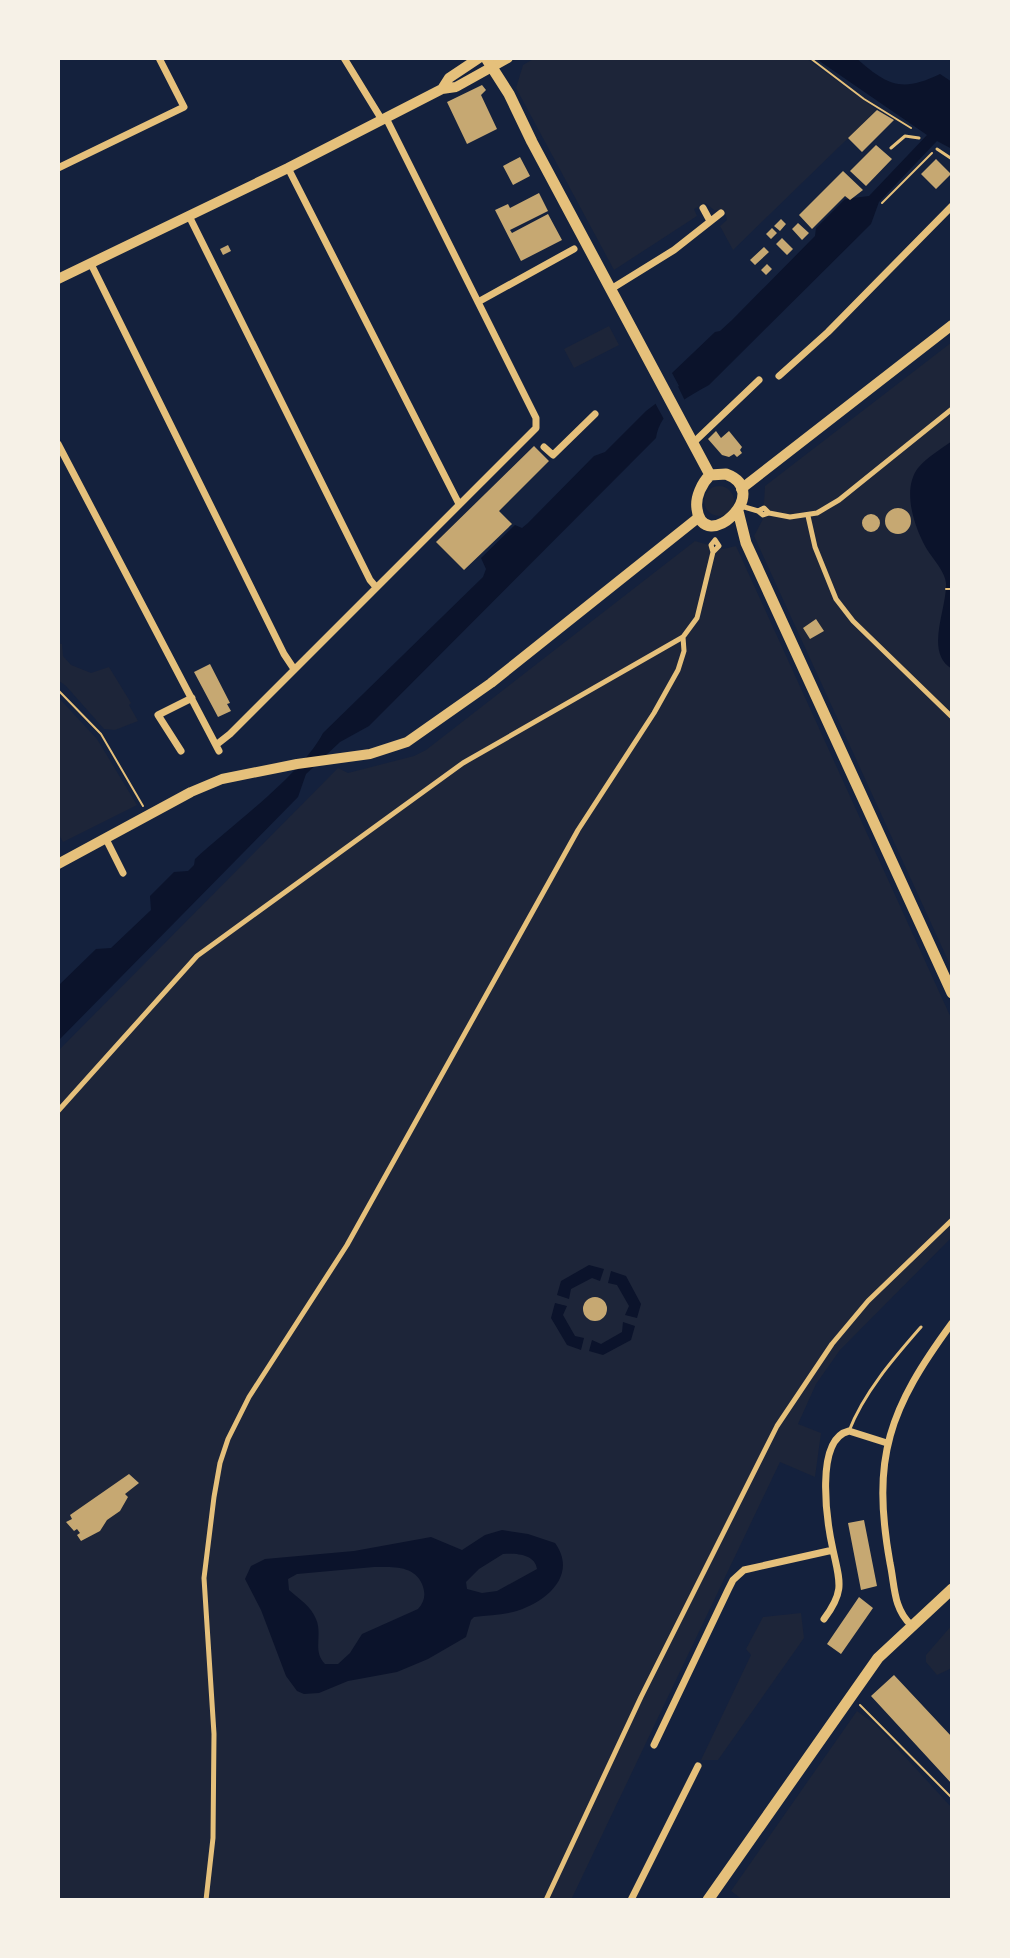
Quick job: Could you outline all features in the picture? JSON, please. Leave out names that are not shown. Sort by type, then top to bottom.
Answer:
[{"type":"main road","points":[[442,89],[449,78],[479,58]]},
{"type":"main road","points":[[59,277],[288,168],[442,89],[456,87],[489,63],[508,58]]},
{"type":"main road","points":[[489,63],[509,94],[710,475]]},
{"type":"main road","points":[[741,489],[952,325]]},
{"type":"main road","points":[[710,475],[733,477],[741,489],[739,508],[746,543],[952,993]]},
{"type":"main road","points":[[710,475],[696,503],[699,517],[705,523],[717,526],[739,508]]},
{"type":"main road","points":[[58,864],[214,782],[278,767],[392,748],[422,733],[491,683],[699,517]]},
{"type":"main road","points":[[723,524],[746,543]]},
{"type":"main road","points":[[708,1900],[878,1658],[952,1589]]},
{"type":"street","points":[[58,168],[184,107],[159,58]]},
{"type":"street","points":[[58,444],[218,748],[459,504],[534,436],[536,418],[478,302],[384,119],[344,58]]},
{"type":"street","points":[[288,168],[459,504]]},
{"type":"street","points":[[779,376],[828,332],[952,206]]},
{"type":"street","points":[[703,208],[710,221]]},
{"type":"street","points":[[611,289],[674,250],[721,213]]},
{"type":"street","points":[[189,216],[376,587]]},
{"type":"street","points":[[478,302],[574,249]]},
{"type":"street","points":[[91,264],[294,669]]},
{"type":"street","points":[[693,443],[759,380]]},
{"type":"street","points":[[739,508],[758,511],[763,515],[808,516],[839,500],[952,409]]},
{"type":"street","points":[[544,447],[553,455],[595,414]]},
{"type":"street","points":[[808,516],[815,547],[836,599],[853,621],[952,717]]},
{"type":"street","points":[[58,1111],[197,956],[463,763],[683,637],[697,618],[713,552]]},
{"type":"street","points":[[206,1900],[213,1838],[214,1734],[204,1578],[214,1497],[228,1439],[249,1397],[347,1245],[578,830],[672,681],[682,661],[683,637]]},
{"type":"street","points":[[181,751],[158,715],[192,698]]},
{"type":"street","points":[[106,839],[123,873]]},
{"type":"street","points":[[546,1900],[641,1697],[777,1426],[832,1344],[868,1301],[952,1220]]},
{"type":"street","points":[[911,1625],[897,1607],[883,1516],[883,1470],[887,1443],[922,1365],[952,1323]]},
{"type":"street","points":[[824,1619],[840,1593],[841,1585],[828,1520],[828,1456],[836,1438],[849,1431],[887,1443]]},
{"type":"street","points":[[654,1745],[738,1574],[751,1567],[833,1550]]},
{"type":"street","points":[[631,1900],[698,1766]]},
{"type":"lane","points":[[891,148],[905,136],[919,138]]},
{"type":"lane","points":[[937,149],[952,159]]},
{"type":"lane","points":[[849,1431],[888,1365],[921,1327]]},
{"type":"path","points":[[810,58],[864,99],[911,128]]},
{"type":"path","points":[[882,203],[931,152]]},
{"type":"path","points":[[58,690],[101,734],[144,807]]},
{"type":"path","points":[[851,1699],[952,1798]]},
{"type":"shaded area","points":[[535,58],[806,58],[877,110],[733,250],[720,226],[727,220],[725,211],[714,210],[705,203],[694,209],[697,216],[614,270],[516,88],[523,65]]},
{"type":"shaded area","points":[[815,58],[856,58],[877,75],[895,83],[915,83],[940,74],[952,82],[952,149],[937,141],[879,202],[871,224],[709,385],[669,412],[656,438],[369,726],[340,742],[306,774],[298,797],[58,1041],[58,986],[96,949],[111,948],[151,910],[150,896],[174,872],[188,871],[195,859],[283,782],[323,733],[483,577],[486,569],[481,558],[515,525],[522,528],[528,523],[594,456],[605,452],[646,411],[679,386],[672,373],[732,320],[815,236],[816,228],[845,199],[869,196],[927,135]]},
{"type":"shaded area","points":[[609,326],[619,345],[574,368],[564,349]]},
{"type":"shaded area","points":[[952,342],[952,969],[754,536],[763,519],[765,486]]},
{"type":"shaded area","points":[[952,441],[952,669],[939,652],[938,641],[946,583],[919,532],[910,498],[913,477],[918,468]]},
{"type":"shaded area","points":[[719,486],[730,490],[734,501],[730,512],[719,516],[708,512],[704,501],[708,490]]},
{"type":"shaded area","points":[[695,541],[723,549],[736,546],[952,1020],[952,1237],[840,1350],[816,1384],[798,1424],[821,1433],[815,1477],[780,1462],[571,1900],[58,1900],[58,1051],[338,768],[348,773],[426,750]]},
{"type":"shaded area","points":[[58,643],[62,644],[63,656],[71,665],[91,673],[109,667],[138,721],[115,730],[104,729],[58,680]]},
{"type":"shaded area","points":[[58,697],[97,739],[137,805],[63,842],[58,833]]},
{"type":"shaded area","points":[[589,1265],[604,1269],[600,1281],[592,1278],[571,1289],[569,1299],[557,1295],[561,1281]]},
{"type":"shaded area","points":[[611,1271],[626,1276],[641,1304],[637,1318],[625,1315],[629,1306],[617,1285],[608,1283]]},
{"type":"shaded area","points":[[555,1303],[567,1306],[563,1315],[575,1336],[584,1338],[581,1350],[567,1345],[551,1318]]},
{"type":"shaded area","points":[[623,1322],[635,1326],[631,1340],[603,1355],[589,1351],[592,1340],[601,1344],[622,1332]]},
{"type":"shaded area","points":[[502,1530],[555,1543],[563,1567],[555,1587],[525,1608],[474,1617],[466,1637],[428,1659],[397,1672],[348,1681],[319,1693],[297,1691],[286,1676],[261,1610],[245,1579],[251,1566],[265,1559],[354,1551],[431,1537],[462,1550],[485,1535]],"holes":[[[503,1554],[529,1557],[537,1569],[497,1591],[482,1593],[467,1589],[466,1582],[479,1569]],[[374,1567],[402,1568],[414,1573],[423,1588],[422,1603],[418,1609],[362,1634],[350,1653],[338,1664],[325,1664],[319,1654],[319,1631],[314,1614],[289,1590],[288,1579],[297,1574]]]},
{"type":"shaded area","points":[[801,1613],[804,1638],[718,1760],[701,1760],[751,1655],[746,1649],[763,1617]]},
{"type":"shaded area","points":[[952,1625],[952,1668],[937,1675],[926,1662],[926,1655]]},
{"type":"shaded area","points":[[857,1711],[875,1724],[952,1808],[952,1900],[743,1900],[731,1891]]},
{"type":"pier","points":[[670,370],[686,403],[666,423],[654,401],[674,385]]},
{"type":"building","points":[[482,85],[486,90],[481,95],[497,129],[467,144],[447,102]]},
{"type":"building","points":[[877,110],[894,120],[862,152],[848,138]]},
{"type":"building","points":[[876,145],[892,159],[866,186],[850,171]]},
{"type":"building","points":[[520,157],[530,176],[513,185],[503,166]]},
{"type":"building","points":[[936,159],[951,174],[936,189],[921,174]]},
{"type":"building","points":[[843,171],[863,190],[850,200],[845,196],[812,229],[799,215]]},
{"type":"building","points":[[539,193],[548,211],[510,230],[512,233],[548,214],[562,240],[521,261],[495,210],[508,204],[510,208]]},
{"type":"building","points":[[781,219],[786,224],[780,231],[774,226]]},
{"type":"building","points":[[798,223],[809,233],[802,240],[792,229]]},
{"type":"building","points":[[772,228],[777,233],[771,239],[766,234]]},
{"type":"building","points":[[782,238],[793,249],[787,255],[776,244]]},
{"type":"building","points":[[228,245],[231,251],[223,255],[220,249]]},
{"type":"building","points":[[764,247],[769,252],[755,265],[750,260]]},
{"type":"building","points":[[767,264],[772,269],[766,275],[761,270]]},
{"type":"building","points":[[716,431],[721,438],[729,431],[742,447],[742,453],[737,457],[734,454],[729,457],[722,455],[708,439]]},
{"type":"building","points":[[534,446],[549,461],[499,511],[512,524],[464,570],[436,542]]},
{"type":"building","points":[[898,508],[907,512],[911,521],[907,530],[898,534],[889,530],[885,521],[889,512]]},
{"type":"building","points":[[871,514],[880,523],[871,532],[862,523]]},
{"type":"building","points":[[816,619],[824,631],[810,639],[803,628]]},
{"type":"building","points":[[210,664],[230,703],[227,704],[231,711],[218,717],[194,672]]},
{"type":"building","points":[[595,1297],[606,1304],[607,1309],[600,1320],[595,1321],[584,1314],[583,1309],[590,1298]]},
{"type":"building","points":[[129,1474],[139,1483],[125,1494],[128,1497],[120,1511],[107,1520],[100,1531],[81,1541],[77,1529],[74,1531],[66,1522],[72,1519],[70,1515]]},
{"type":"building","points":[[864,1520],[877,1586],[861,1590],[848,1523]]},
{"type":"building","points":[[859,1597],[873,1608],[841,1654],[827,1644]]},
{"type":"building","points":[[894,1675],[952,1737],[952,1784],[871,1696]]}]
